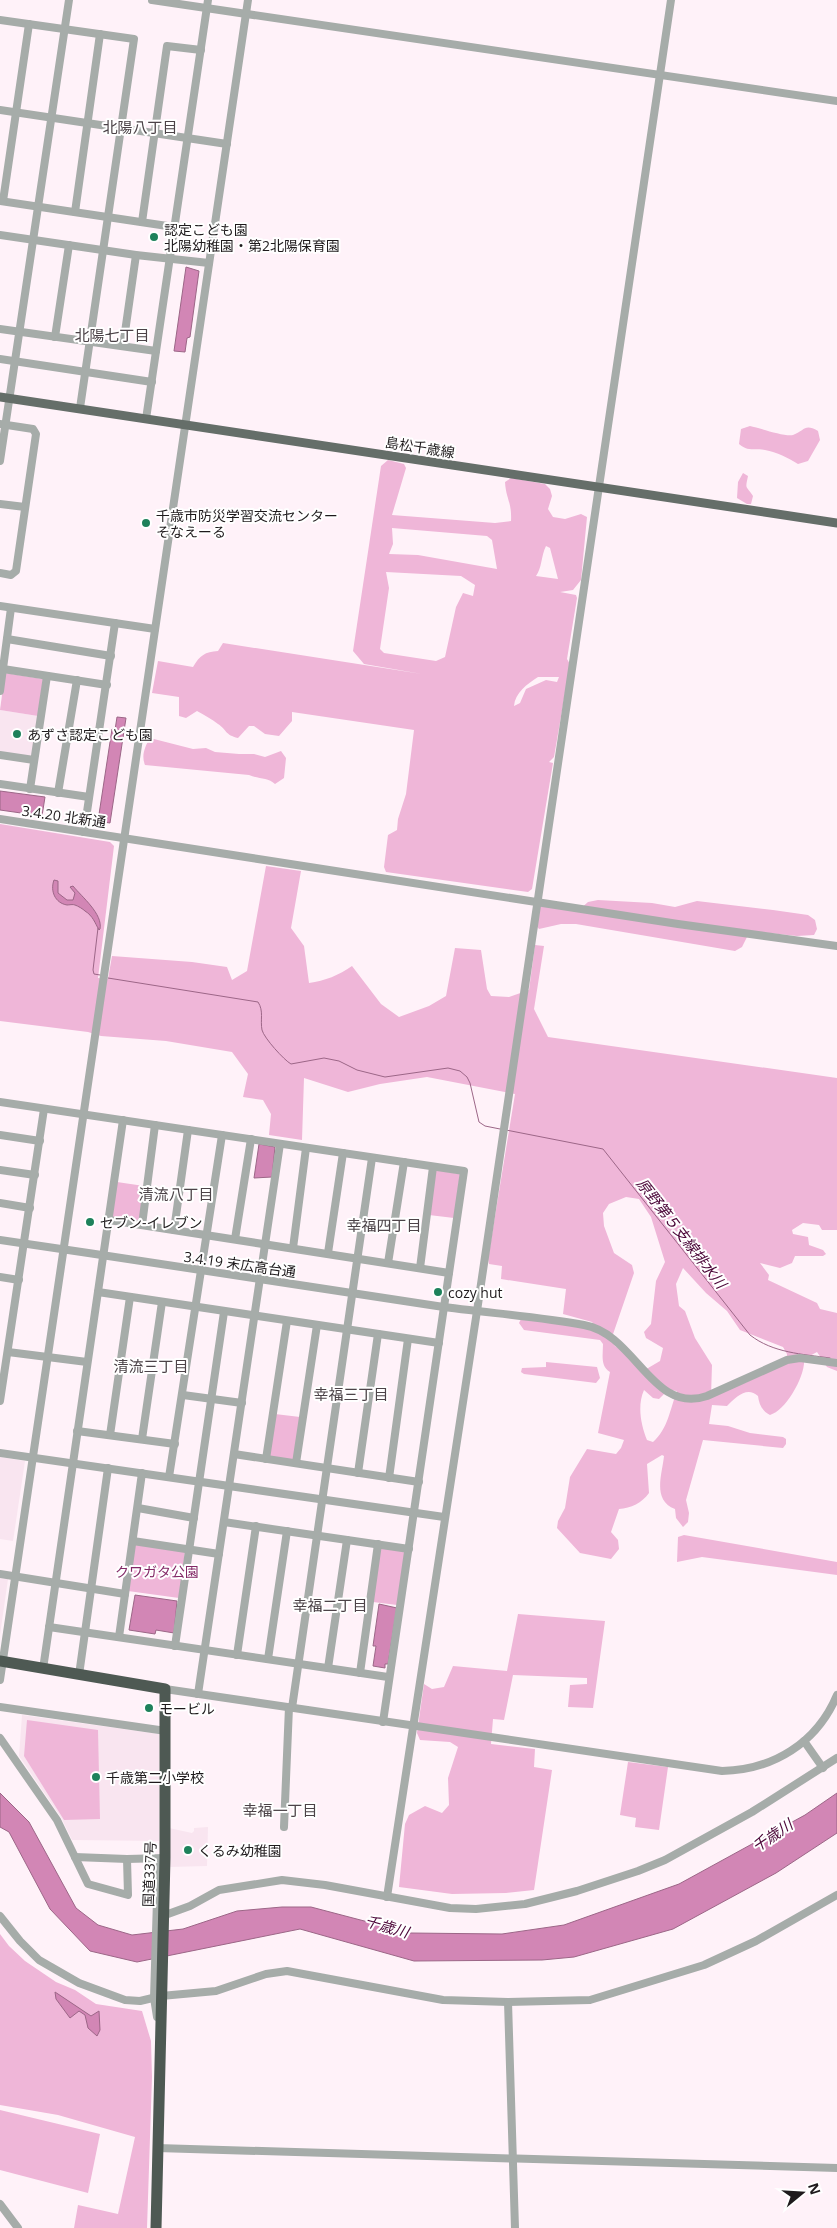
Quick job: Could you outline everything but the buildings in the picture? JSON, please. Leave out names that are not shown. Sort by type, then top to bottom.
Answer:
[{"type":"highway","points":[[1,1661],[43,1670],[165,1689]]},
{"type":"highway","name":"国道337号","points":[[156,2228],[160,2034],[158,1978],[164,1860],[165,1689]]},
{"type":"main road","name":"島松千歳線","points":[[5,397],[837,523]]},
{"type":"street","points":[[0,461],[5,397],[15,362],[20,332],[69,0]]},
{"type":"street","points":[[152,0],[208,4],[246,14],[837,101]]},
{"type":"street","points":[[0,1680],[1,1661],[34,1458],[248,0]]},
{"type":"street","points":[[386,1897],[477,1311],[671,0]]},
{"type":"street","points":[[146,419],[208,4]]},
{"type":"street","points":[[0,20],[134,39],[80,408]]},
{"type":"street","points":[[29,24],[2,201],[174,227]]},
{"type":"street","points":[[75,212],[100,34]]},
{"type":"street","points":[[142,222],[167,46],[201,50]]},
{"type":"street","points":[[0,110],[227,144]]},
{"type":"street","points":[[0,235],[136,255],[209,263]]},
{"type":"street","points":[[55,337],[69,245]]},
{"type":"street","points":[[123,346],[136,255]]},
{"type":"street","points":[[0,328],[156,351]]},
{"type":"street","points":[[0,359],[152,382]]},
{"type":"street","points":[[0,573],[11,574],[16,571],[36,432],[33,429],[3,424]]},
{"type":"street","points":[[0,504],[25,507]]},
{"type":"street","points":[[0,606],[155,629]]},
{"type":"street","points":[[0,691],[11,608]]},
{"type":"street","points":[[84,832],[115,623]]},
{"type":"street","points":[[7,639],[111,656]]},
{"type":"street","points":[[3,669],[107,685]]},
{"type":"street","points":[[30,789],[47,676]]},
{"type":"street","points":[[58,793],[77,680]]},
{"type":"street","points":[[0,755],[34,760]]},
{"type":"street","points":[[0,784],[89,797]]},
{"type":"street","name":"3.4.20 北新通","points":[[0,819],[678,924],[837,946]]},
{"type":"street","points":[[0,1102],[464,1171],[388,1677],[383,1722]]},
{"type":"street","points":[[0,1401],[44,1109]]},
{"type":"street","points":[[43,1670],[123,1120]]},
{"type":"street","points":[[142,1225],[155,1125]]},
{"type":"street","points":[[174,1230],[188,1130]]},
{"type":"street","points":[[0,1135],[40,1141]]},
{"type":"street","points":[[169,1477],[222,1135]]},
{"type":"street","points":[[235,1239],[251,1139]]},
{"type":"street","points":[[198,1694],[280,1144]]},
{"type":"street","points":[[293,1248],[306,1148]]},
{"type":"street","points":[[328,1253],[343,1153]]},
{"type":"street","points":[[284,1827],[290,1707],[354,1293],[372,1158]]},
{"type":"street","points":[[388,1263],[404,1162]]},
{"type":"street","points":[[420,1268],[433,1167]]},
{"type":"street","points":[[0,1170],[34,1175]]},
{"type":"street","points":[[0,1203],[30,1208]]},
{"type":"street","points":[[108,1220],[449,1272]]},
{"type":"street","name":"3.4.19 末広高台通","points":[[0,1240],[444,1307],[590,1326],[613,1338],[665,1392],[682,1399],[695,1400],[706,1396],[787,1360],[800,1358],[837,1363]]},
{"type":"street","points":[[0,1277],[19,1280]]},
{"type":"street","points":[[98,1292],[255,1317],[439,1343]]},
{"type":"street","points":[[110,1435],[130,1298]]},
{"type":"street","points":[[142,1439],[162,1302]]},
{"type":"street","points":[[175,1646],[224,1312]]},
{"type":"street","points":[[266,1459],[287,1321]]},
{"type":"street","points":[[296,1463],[317,1325]]},
{"type":"street","points":[[358,1473],[378,1334]]},
{"type":"street","points":[[389,1478],[408,1338]]},
{"type":"street","points":[[8,1352],[87,1362]]},
{"type":"street","points":[[183,1395],[242,1403]]},
{"type":"street","points":[[77,1431],[175,1444]]},
{"type":"street","points":[[0,1454],[444,1517]]},
{"type":"street","points":[[234,1454],[418,1482]]},
{"type":"street","points":[[79,1675],[108,1468]]},
{"type":"street","points":[[119,1637],[142,1473]]},
{"type":"street","points":[[138,1508],[194,1518]]},
{"type":"street","points":[[224,1522],[408,1549]]},
{"type":"street","points":[[237,1655],[256,1526]]},
{"type":"street","points":[[268,1659],[287,1531]]},
{"type":"street","points":[[328,1668],[347,1540]]},
{"type":"street","points":[[133,1541],[219,1554]]},
{"type":"street","points":[[360,1673],[378,1544]]},
{"type":"street","points":[[0,1574],[125,1594]]},
{"type":"street","points":[[49,1627],[388,1677]]},
{"type":"street","points":[[165,1689],[722,1771],[750,1768],[770,1762],[804,1741],[826,1717],[837,1695]]},
{"type":"street","points":[[0,1707],[166,1731]]},
{"type":"street","points":[[0,1738],[52,1814],[88,1884],[128,1895],[127,1859]]},
{"type":"street","points":[[804,1741],[823,1768]]},
{"type":"street","points":[[162,1909],[190,1906],[219,1890],[282,1880],[325,1885],[450,1908],[476,1910],[525,1904],[577,1891],[665,1860],[752,1812],[837,1758]]},
{"type":"street","points":[[75,1857],[164,1860]]},
{"type":"street","points":[[0,1916],[20,1941],[39,1960],[79,1983],[125,2000],[140,2001],[158,1997],[216,1991],[266,1974],[287,1971],[442,2000],[508,2002],[590,2000],[704,1965],[756,1941],[837,1894]]},
{"type":"street","points":[[508,2002],[515,2228]]},
{"type":"street","points":[[157,2148],[513,2160],[837,2168]]},
{"type":"street","points":[[0,2204],[18,2228]]},
{"type":"shaded area","name":"あずさ認定こども園","points":[[0,710],[38,716],[32,754],[29,757],[0,753]]},
{"type":"shaded area","points":[[0,1457],[25,1461],[13,1541],[0,1539]]},
{"type":"shaded area","points":[[0,1578],[8,1579],[0,1635]]},
{"type":"shaded area","name":"千歳第二小学校","points":[[22,1715],[159,1734],[159,1841],[72,1840],[62,1819],[19,1756]]},
{"type":"shaded area","name":"くるみ幼稚園","points":[[208,1827],[207,1866],[169,1867],[169,1828],[192,1833],[194,1828]]},
{"type":"green space","points":[[750,426],[789,435],[793,435],[805,428],[810,428],[818,431],[820,440],[808,461],[798,464],[774,452],[748,449],[739,444],[741,429]]},
{"type":"green space","points":[[388,460],[404,464],[406,468],[392,515],[495,523],[511,521],[511,509],[505,482],[511,478],[545,484],[550,489],[552,496],[548,509],[553,517],[565,519],[581,514],[587,517],[581,580],[573,590],[560,592],[576,595],[577,598],[567,659],[570,664],[554,757],[549,762],[553,763],[532,889],[528,892],[386,872],[384,867],[388,835],[397,830],[398,819],[406,794],[414,730],[292,712],[292,721],[279,736],[265,734],[254,726],[249,726],[238,738],[226,732],[216,722],[197,711],[186,718],[179,716],[179,697],[152,693],[158,661],[193,667],[206,653],[218,651],[223,643],[422,674],[364,664],[353,651],[381,466]],"holes":[[[392,528],[487,536],[492,540],[497,569],[418,555],[389,554],[393,544]],[[546,546],[550,548],[558,579],[536,576]],[[386,572],[461,576],[475,585],[473,596],[463,593],[456,607],[445,657],[436,661],[384,653],[380,649],[389,588]],[[538,677],[559,677],[557,682],[546,680],[526,689],[520,703],[514,706],[519,693]]]},
{"type":"green space","points":[[743,473],[748,476],[747,487],[753,496],[751,504],[747,504],[737,498],[738,482]]},
{"type":"green space","points":[[5,673],[43,679],[38,716],[0,710]]},
{"type":"green space","points":[[150,738],[193,749],[206,748],[215,752],[254,754],[265,757],[281,751],[286,758],[284,778],[275,784],[269,780],[249,775],[145,765],[144,751]]},
{"type":"green space","points":[[0,824],[110,842],[114,846],[98,978],[108,979],[112,956],[192,962],[227,967],[232,980],[247,971],[266,866],[301,871],[291,928],[304,946],[309,983],[332,977],[352,966],[381,1004],[399,1017],[429,1006],[446,996],[455,948],[481,950],[487,989],[491,996],[509,997],[529,990],[535,945],[544,946],[534,1009],[548,1037],[837,1078],[837,1230],[822,1230],[819,1225],[803,1223],[792,1230],[793,1234],[808,1237],[809,1245],[823,1250],[826,1254],[823,1256],[795,1256],[792,1263],[780,1268],[760,1263],[769,1275],[768,1280],[817,1303],[820,1309],[837,1313],[837,1371],[827,1367],[817,1352],[804,1359],[802,1374],[794,1391],[782,1407],[770,1415],[761,1407],[758,1396],[750,1392],[738,1396],[727,1406],[712,1405],[709,1424],[728,1426],[750,1433],[783,1437],[786,1439],[786,1444],[783,1448],[703,1440],[686,1500],[689,1513],[688,1522],[683,1527],[676,1518],[675,1509],[663,1500],[660,1486],[664,1456],[662,1455],[647,1464],[649,1493],[636,1504],[619,1509],[611,1532],[618,1540],[619,1549],[611,1559],[580,1553],[557,1528],[558,1521],[565,1508],[570,1477],[587,1449],[616,1454],[624,1440],[598,1433],[610,1372],[603,1363],[603,1344],[600,1340],[524,1330],[519,1323],[521,1319],[595,1326],[592,1322],[563,1314],[566,1289],[501,1279],[502,1266],[489,1264],[488,1259],[515,1094],[427,1077],[380,1084],[348,1092],[304,1078],[302,1140],[269,1135],[271,1114],[263,1100],[243,1097],[248,1074],[232,1052],[166,1041],[101,1036],[88,1032],[0,1021]],"holes":[[[626,1197],[639,1199],[651,1217],[665,1262],[656,1281],[651,1324],[644,1332],[646,1338],[663,1348],[660,1361],[643,1371],[627,1354],[615,1346],[611,1340],[634,1273],[632,1265],[614,1253],[604,1226],[603,1213],[609,1204]],[[683,1268],[706,1293],[727,1311],[740,1330],[783,1347],[787,1354],[786,1364],[711,1396],[712,1365],[695,1338],[685,1311],[679,1306],[676,1284]],[[644,1390],[653,1398],[659,1399],[668,1390],[677,1391],[665,1425],[653,1442],[647,1440],[643,1428],[640,1409]]]},
{"type":"green space","points":[[598,900],[652,903],[675,907],[697,901],[773,910],[808,915],[815,920],[817,929],[814,935],[797,936],[750,931],[742,947],[735,951],[576,924],[561,924],[539,929],[536,925],[539,906],[578,911],[588,902]]},
{"type":"green space","points":[[436,1170],[460,1174],[454,1218],[429,1215]]},
{"type":"green space","points":[[117,1182],[144,1186],[139,1222],[112,1217]]},
{"type":"green space","points":[[546,1362],[597,1367],[600,1378],[596,1383],[524,1374],[521,1372],[522,1368],[546,1367]]},
{"type":"green space","points":[[275,1414],[300,1417],[294,1460],[269,1457]]},
{"type":"green space","points":[[684,1535],[837,1562],[837,1575],[702,1557],[677,1562],[678,1537]]},
{"type":"green space","name":"クワガタ公園","points":[[135,1544],[185,1551],[179,1598],[128,1591]]},
{"type":"green space","points":[[380,1547],[405,1551],[397,1605],[373,1602]]},
{"type":"green space","points":[[518,1614],[605,1621],[593,1708],[568,1707],[570,1685],[587,1684],[587,1678],[513,1675],[504,1720],[493,1719],[491,1744],[535,1749],[534,1767],[552,1770],[534,1890],[506,1893],[452,1894],[399,1887],[405,1824],[409,1815],[425,1806],[442,1813],[449,1805],[448,1778],[458,1747],[450,1742],[420,1740],[417,1733],[424,1684],[432,1689],[444,1687],[453,1666],[507,1671]]},
{"type":"green space","points":[[27,1720],[98,1730],[100,1819],[64,1820],[24,1756]]},
{"type":"green space","points":[[628,1762],[668,1767],[659,1830],[635,1827],[636,1818],[620,1815]]},
{"type":"green space","points":[[0,1934],[9,1946],[25,1961],[56,1982],[75,1990],[96,2004],[142,2011],[151,2041],[152,2077],[147,2228],[74,2228],[78,2205],[118,2214],[135,2137],[58,2115],[0,2105]]},
{"type":"green space","points":[[0,2110],[100,2134],[88,2193],[0,2170]]},
{"type":"water","points":[[186,267],[199,271],[190,337],[187,338],[185,352],[174,351]]},
{"type":"water","points":[[117,717],[126,718],[110,823],[98,821],[112,729],[115,730]]},
{"type":"water","points":[[0,791],[45,797],[42,816],[0,810]]},
{"type":"water","points":[[54,880],[58,881],[58,893],[67,900],[73,900],[75,893],[70,887],[73,886],[86,900],[98,918],[100,923],[99,930],[92,917],[83,909],[59,902],[53,892]]},
{"type":"water","points":[[259,1144],[275,1147],[272,1177],[254,1178]]},
{"type":"water","points":[[135,1595],[177,1601],[174,1633],[156,1630],[155,1634],[129,1630]]},
{"type":"water","points":[[379,1604],[397,1608],[388,1664],[385,1664],[385,1668],[373,1666],[376,1646],[373,1646]]},
{"type":"water","name":"千歳川","points":[[0,1793],[29,1822],[76,1908],[98,1925],[132,1935],[183,1929],[237,1911],[282,1907],[311,1907],[410,1933],[502,1934],[564,1925],[679,1884],[805,1815],[837,1793],[837,1833],[776,1873],[673,1929],[574,1957],[542,1960],[414,1961],[300,1929],[137,1962],[90,1951],[50,1909],[9,1832],[0,1827]]},
{"type":"water","points":[[55,1992],[91,2016],[99,2011],[100,2030],[97,2036],[88,2028],[85,2015],[79,2011],[70,2018],[56,1999]]},
{"type":"waterway","name":"原野第５支線排水川","points":[[98,928],[93,970],[94,974],[100,975]]},
{"type":"waterway","name":"原野第５支線排水川","points":[[108,978],[258,1002],[261,1009],[262,1030],[266,1038],[291,1064],[324,1058],[339,1061],[357,1070],[385,1077],[448,1068],[460,1071],[467,1077],[470,1083],[479,1122],[485,1126],[500,1129]]},
{"type":"waterway","name":"原野第５支線排水川","points":[[506,1130],[603,1149],[750,1335],[768,1346],[778,1349],[798,1354],[830,1358]]},
{"type":"place","name":"認定こども園 北陽幼稚園・第2北陽保育園","points":[[154,237]]},
{"type":"place","name":"千歳市防災学習交流センター そなえーる","points":[[146,523]]},
{"type":"place","name":"あずさ認定こども園","points":[[17,734]]},
{"type":"place","name":"セブン-イレブン","points":[[90,1222]]},
{"type":"place","name":"cozy hut","points":[[438,1292]]},
{"type":"place","name":"モービル","points":[[149,1708]]},
{"type":"place","name":"千歳第二小学校","points":[[96,1777]]},
{"type":"place","name":"くるみ幼稚園","points":[[188,1850]]},
{"type":"district","name":"北陽八丁目","points":[[140,127]]},
{"type":"district","name":"北陽七丁目","points":[[112,335]]},
{"type":"district","name":"清流八丁目","points":[[176,1194]]},
{"type":"district","name":"幸福四丁目","points":[[384,1225]]},
{"type":"district","name":"清流三丁目","points":[[151,1366]]},
{"type":"district","name":"幸福三丁目","points":[[351,1394]]},
{"type":"district","name":"幸福二丁目","points":[[330,1605]]},
{"type":"district","name":"幸福一丁目","points":[[280,1810]]}]
